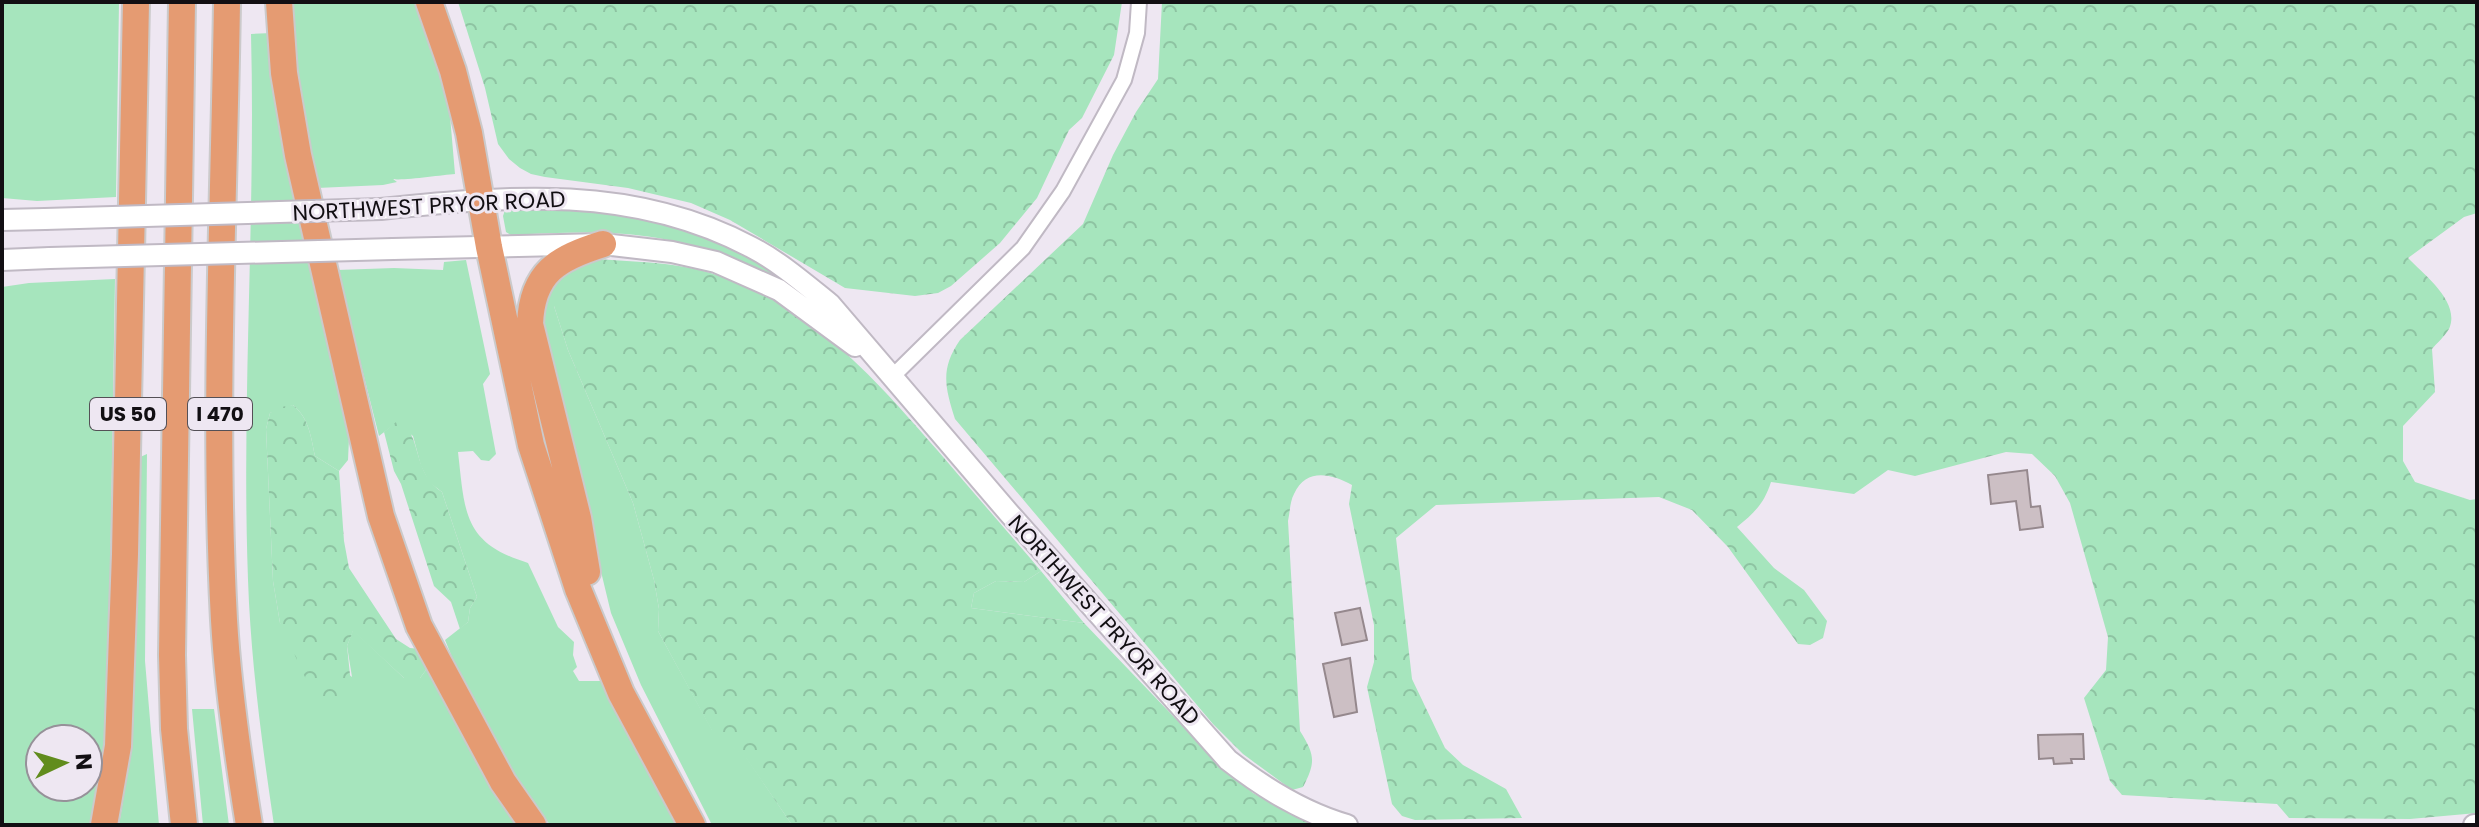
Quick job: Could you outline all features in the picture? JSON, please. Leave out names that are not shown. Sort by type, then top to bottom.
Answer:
[{"type":"highway","name":"US 50","points":[[104,825],[118,746],[126,522],[136,2]]},
{"type":"highway","name":"I 470","points":[[182,2],[172,655],[174,729],[184,825]]},
{"type":"highway","name":"I 470","points":[[227,2],[221,546],[229,684],[249,825]]},
{"type":"highway","points":[[279,2],[284,73],[298,155],[381,516],[419,626],[503,782],[533,825]]},
{"type":"highway","points":[[429,2],[461,102],[531,445],[578,589],[621,693],[692,825]]},
{"type":"highway","points":[[603,244],[576,253],[549,271],[535,290],[530,324],[578,518],[604,650]]},
{"type":"main road","name":"NORTHWEST PRYOR ROAD","points":[[2,220],[381,209],[481,199],[563,198],[614,203],[665,214],[722,233],[753,248],[820,295],[894,375],[1008,512],[1228,760],[1291,803],[1347,825]]},
{"type":"main road","name":"NORTHWEST PRYOR ROAD","points":[[2,260],[603,244],[672,252],[716,262],[766,285],[802,306],[894,375]]},
{"type":"street","points":[[894,375],[1023,248],[1063,191],[1124,80],[1137,33],[1139,2]]},
{"type":"green space","points":[[2,2],[119,2],[116,197],[37,201],[2,198]]},
{"type":"green space","points":[[291,2],[417,2],[450,116],[455,174],[393,179],[397,182],[383,185],[317,188],[296,79]]},
{"type":"green space","points":[[458,2],[1122,2],[1114,55],[1082,118],[1069,130],[1037,198],[1000,243],[951,286],[938,293],[915,296],[845,288],[730,220],[691,203],[628,188],[545,177],[520,168],[498,144],[485,88]]},
{"type":"green space","points":[[1162,2],[2477,2],[2477,213],[2464,217],[2408,258],[2446,299],[2451,319],[2449,329],[2432,349],[2435,392],[2403,426],[2403,461],[2415,482],[2470,500],[2477,499],[2477,813],[2410,819],[2289,818],[2277,804],[2122,795],[2110,781],[2084,698],[2106,670],[2108,637],[2070,503],[2055,476],[2032,454],[2006,452],[1915,476],[1888,470],[1854,494],[1771,482],[1758,508],[1737,527],[1774,568],[1804,590],[1827,621],[1823,638],[1810,645],[1798,644],[1728,547],[1692,510],[1659,497],[1436,505],[1396,538],[1412,679],[1445,748],[1463,765],[1506,789],[1522,818],[1415,820],[1402,816],[1392,804],[1367,687],[1374,662],[1374,625],[1349,504],[1352,485],[1328,476],[1312,476],[1299,485],[1288,521],[1300,731],[1312,759],[1303,787],[1292,790],[1243,754],[1213,724],[955,419],[947,388],[949,360],[960,340],[1083,224],[1113,155],[1158,79]]},
{"type":"green space","points":[[272,33],[350,416],[348,460],[339,471],[315,456],[306,422],[293,405],[270,413],[266,429],[273,581],[280,623],[352,677],[347,646],[353,630],[404,678],[420,678],[426,670],[432,669],[524,825],[274,825],[251,631],[246,461],[252,176],[251,34]]},
{"type":"green space","points":[[561,207],[637,216],[711,238],[757,261],[824,308],[713,254],[664,239],[613,233],[511,235],[506,232],[505,210]]},
{"type":"green space","points":[[597,259],[673,265],[717,275],[751,288],[811,325],[839,347],[890,398],[1041,571],[1024,582],[996,581],[974,593],[971,608],[1084,623],[1220,765],[1253,793],[1295,816],[1320,825],[792,825],[746,758],[712,731],[658,631],[659,609],[654,580],[633,503],[568,350],[554,306],[554,283],[565,271]]},
{"type":"green space","points":[[466,260],[490,374],[483,384],[496,454],[489,461],[481,460],[473,451],[458,452],[471,523],[491,546],[528,563],[558,627],[574,642],[573,655],[577,667],[573,671],[579,681],[605,681],[682,825],[550,825],[492,736],[466,689],[445,640],[468,622],[470,608],[477,597],[442,492],[429,482],[413,436],[396,423],[379,436],[337,270],[443,270],[444,262]]},
{"type":"green space","points":[[115,279],[108,708],[104,753],[104,723],[24,723],[24,803],[97,803],[93,825],[2,825],[2,287]]},
{"type":"green space","points":[[554,283],[554,306],[568,350],[633,503],[654,580],[659,609],[658,631],[712,730],[746,757],[792,825],[712,825],[641,685],[611,613],[541,323],[545,292]]},
{"type":"green space","points":[[293,405],[306,422],[315,456],[339,471],[349,568],[396,639],[410,648],[420,649],[426,670],[420,678],[404,678],[353,631],[347,646],[352,694],[339,706],[326,711],[316,701],[280,623],[273,581],[266,429],[270,413]]},
{"type":"green space","points":[[396,422],[406,425],[427,477],[442,492],[477,597],[470,608],[468,622],[460,629],[451,602],[434,586],[394,471],[384,432]]},
{"type":"green space","points":[[147,454],[145,661],[159,825],[119,825],[134,688],[138,458]]},
{"type":"green space","points":[[1041,571],[1084,623],[971,608],[974,593],[996,581],[1024,582]]},
{"type":"green space","points":[[192,709],[214,709],[229,825],[203,825]]},
{"type":"building","points":[[2027,470],[2031,507],[2040,506],[2043,527],[2020,530],[2016,501],[1991,504],[1988,475]]},
{"type":"building","points":[[1360,608],[1367,640],[1342,645],[1335,613]]},
{"type":"building","points":[[1350,658],[1357,712],[1334,717],[1323,664]]},
{"type":"building","points":[[2083,734],[2084,759],[2054,764],[2053,758],[2039,759],[2038,735]]}]
